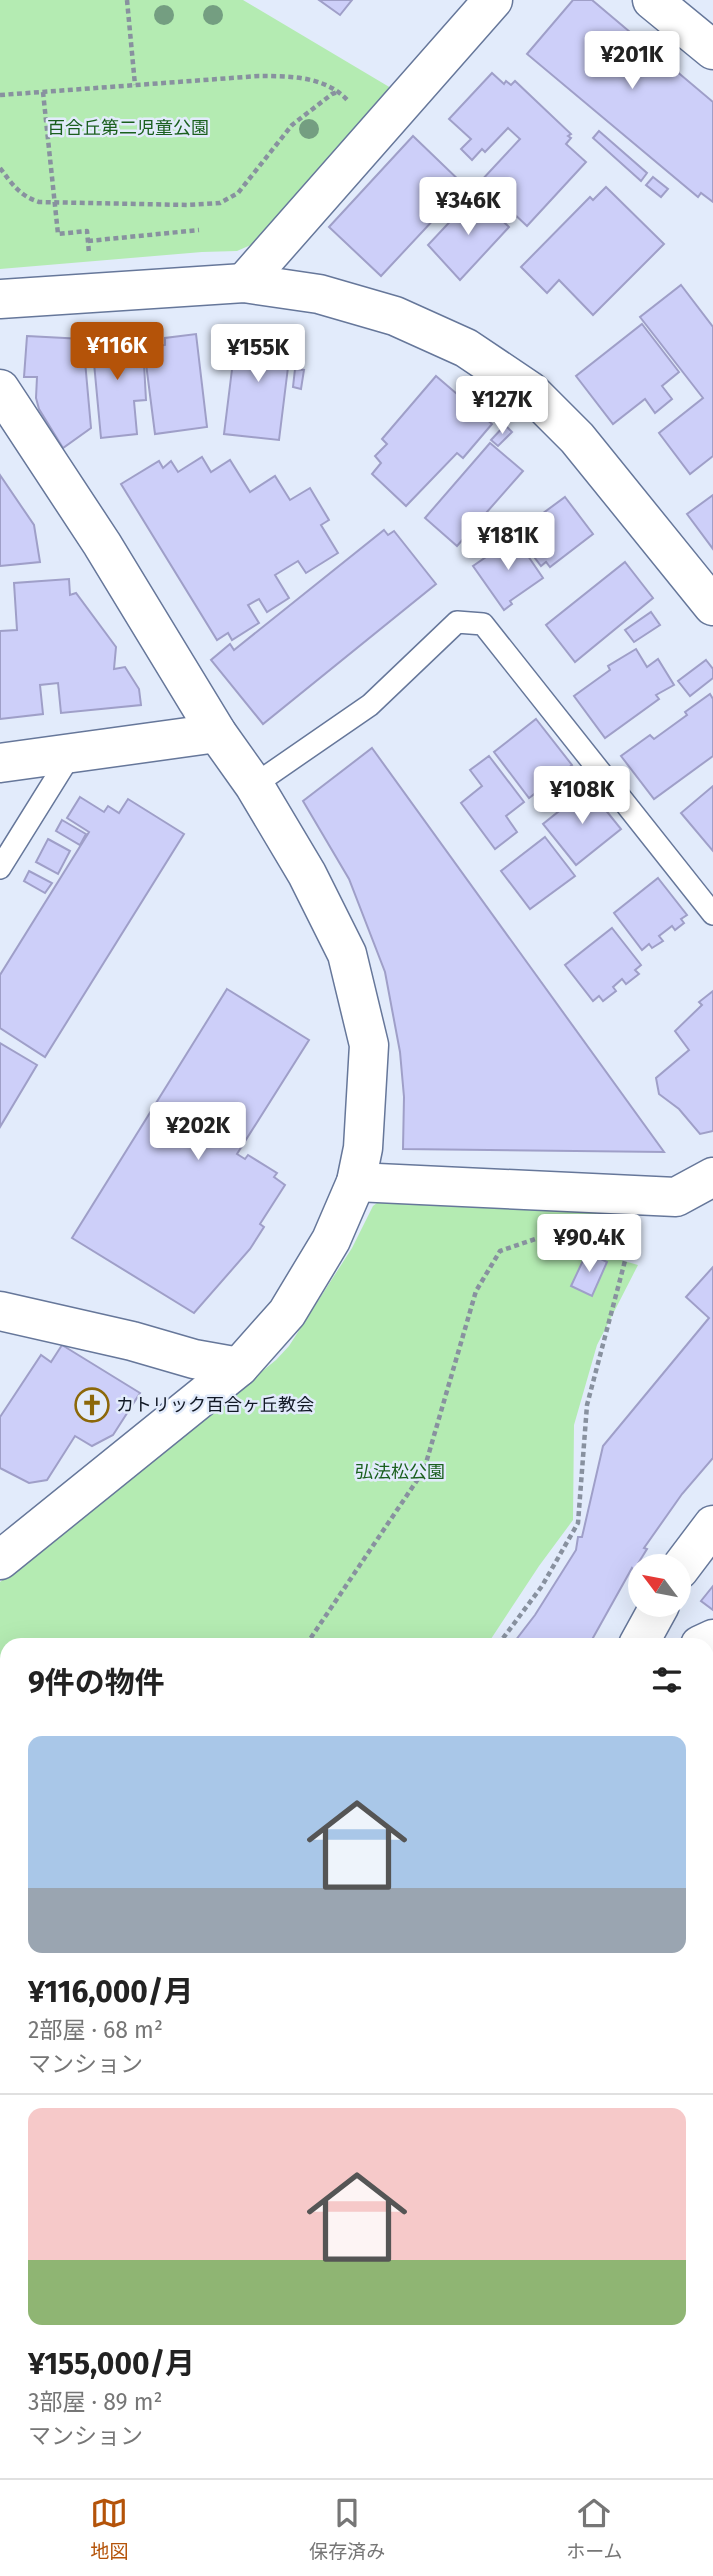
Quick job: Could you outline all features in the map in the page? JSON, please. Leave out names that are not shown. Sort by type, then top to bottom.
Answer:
[{"type":"street","points":[[244,283],[493,0]]},
{"type":"street","points":[[652,0],[713,50]]},
{"type":"street","points":[[0,299],[244,283],[319,294],[395,316],[466,348],[519,384],[577,438],[713,606]]},
{"type":"street","points":[[0,389],[102,544],[307,874],[347,954],[369,1045],[363,1148],[356,1182],[331,1240],[287,1313],[239,1367],[0,1560]]},
{"type":"street","points":[[0,763],[217,733]]},
{"type":"street","points":[[356,1182],[676,1197],[713,1177]]},
{"type":"street","points":[[0,1311],[132,1341],[194,1359],[239,1367]]},
{"type":"street","points":[[691,1554],[713,1525]]},
{"type":"street","points":[[642,1638],[653,1617]]},
{"type":"lane","points":[[254,785],[370,705],[457,622],[483,624],[713,915]]},
{"type":"lane","points":[[0,868],[71,754]]},
{"type":"path","points":[[127,0],[135,85]]},
{"type":"path","points":[[0,95],[259,76],[293,76],[323,83],[338,92],[331,94],[292,125],[238,193],[220,203],[188,205],[40,202],[26,198],[0,168]]},
{"type":"path","points":[[43,92],[58,234]]},
{"type":"path","points":[[88,241],[199,230]]},
{"type":"path","points":[[503,1638],[542,1586],[578,1523],[587,1405],[626,1257],[632,1195]]},
{"type":"path","points":[[311,1638],[424,1470],[476,1291],[500,1251],[563,1230]]},
{"type":"green space","name":"百合丘第二児童公園","points":[[0,0],[243,0],[391,88],[253,244],[237,251],[0,269]]},
{"type":"green space","name":"弘法松公園","points":[[385,1197],[597,1211],[586,1250],[638,1265],[597,1345],[574,1425],[573,1520],[492,1638],[0,1638],[0,1582],[276,1360],[289,1346],[352,1248],[373,1206]]},
{"type":"building","points":[[319,0],[352,0],[340,15]]},
{"type":"building","points":[[573,0],[592,0],[713,102],[713,202],[701,193],[698,197],[527,54]]},
{"type":"building","points":[[492,73],[504,84],[506,81],[511,85],[515,81],[571,134],[566,144],[586,162],[527,226],[480,182],[520,139],[508,128],[485,152],[482,149],[472,160],[461,149],[471,139],[449,119]]},
{"type":"building","points":[[599,131],[647,173],[641,181],[593,138]]},
{"type":"building","points":[[413,136],[465,186],[381,276],[329,227]]},
{"type":"building","points":[[653,177],[668,189],[661,197],[646,185]]},
{"type":"building","points":[[606,187],[664,244],[593,315],[559,280],[547,293],[521,267],[590,197],[593,200]]},
{"type":"building","points":[[475,195],[509,227],[460,280],[428,245]]},
{"type":"building","points":[[681,285],[713,327],[713,456],[690,474],[659,433],[703,398],[640,317]]},
{"type":"building","points":[[642,324],[679,372],[662,386],[672,399],[655,413],[645,399],[613,424],[576,376]]},
{"type":"building","points":[[128,328],[131,365],[144,364],[146,400],[134,401],[137,434],[101,438],[91,331]]},
{"type":"building","points":[[237,329],[292,335],[279,440],[224,434]]},
{"type":"building","points":[[196,334],[207,427],[155,434],[144,348],[165,345],[165,338]]},
{"type":"building","points":[[27,336],[83,339],[91,428],[63,448],[39,409],[36,398],[37,377],[24,377]]},
{"type":"building","points":[[295,369],[304,370],[301,389],[293,387]]},
{"type":"building","points":[[436,376],[492,424],[463,458],[457,453],[406,506],[372,474],[381,463],[375,456],[387,444],[382,439]]},
{"type":"building","points":[[505,425],[512,432],[498,446],[491,440]]},
{"type":"building","points":[[490,443],[523,471],[457,546],[425,518]]},
{"type":"building","points":[[202,457],[211,472],[230,460],[250,492],[275,476],[290,500],[310,488],[329,520],[321,525],[338,553],[306,573],[298,561],[275,575],[289,598],[267,612],[259,599],[248,605],[259,623],[232,640],[228,633],[217,640],[121,484],[159,461],[163,468],[171,461],[178,472]]},
{"type":"building","points":[[0,475],[34,525],[40,562],[0,566]]},
{"type":"building","points":[[713,495],[713,549],[687,514]]},
{"type":"building","points":[[565,497],[593,534],[550,567],[546,562],[541,566],[516,533]]},
{"type":"building","points":[[384,530],[388,535],[394,531],[436,584],[263,724],[211,660],[230,644],[234,650]]},
{"type":"building","points":[[515,537],[543,578],[510,601],[512,604],[504,610],[473,566]]},
{"type":"building","points":[[625,562],[653,598],[575,662],[546,625]]},
{"type":"building","points":[[69,579],[70,595],[76,593],[116,647],[114,669],[125,667],[139,689],[141,705],[61,713],[58,683],[40,685],[43,714],[0,719],[0,631],[17,630],[14,583]]},
{"type":"building","points":[[651,612],[660,625],[634,642],[625,630]]},
{"type":"building","points":[[636,649],[647,667],[658,659],[674,685],[656,695],[659,699],[605,738],[574,696],[610,670],[608,666]]},
{"type":"building","points":[[706,660],[713,669],[713,678],[690,696],[678,681]]},
{"type":"building","points":[[710,694],[713,699],[713,756],[654,799],[621,756],[650,735],[654,739]]},
{"type":"building","points":[[536,719],[572,765],[529,798],[494,752]]},
{"type":"building","points":[[372,748],[664,1152],[403,1149],[404,1097],[400,1052],[385,972],[349,879],[303,801]]},
{"type":"building","points":[[489,756],[524,802],[506,816],[517,832],[495,849],[461,803],[482,786],[470,770]]},
{"type":"building","points":[[713,786],[713,851],[681,813]]},
{"type":"building","points":[[588,788],[621,829],[576,865],[543,824]]},
{"type":"building","points":[[80,797],[104,812],[108,806],[119,813],[128,799],[184,834],[45,1057],[0,1028],[0,975],[89,832],[67,818]]},
{"type":"building","points":[[62,820],[86,834],[80,845],[56,831]]},
{"type":"building","points":[[545,837],[575,876],[530,909],[501,871]]},
{"type":"building","points":[[48,839],[70,851],[58,874],[36,862]]},
{"type":"building","points":[[29,871],[52,883],[45,893],[24,881]]},
{"type":"building","points":[[658,878],[687,915],[681,919],[684,923],[675,930],[672,926],[659,936],[663,941],[652,948],[649,944],[642,950],[614,913]]},
{"type":"building","points":[[612,928],[641,965],[635,970],[639,974],[626,984],[622,979],[613,987],[616,991],[603,1001],[599,996],[593,1001],[565,965]]},
{"type":"building","points":[[227,989],[309,1040],[237,1154],[245,1159],[248,1155],[277,1173],[274,1177],[285,1185],[260,1224],[264,1227],[250,1249],[194,1313],[72,1238]]},
{"type":"building","points":[[713,991],[713,1131],[700,1134],[679,1109],[659,1094],[656,1078],[689,1050],[675,1031],[702,1005],[699,1002]]},
{"type":"building","points":[[0,1043],[37,1065],[0,1127]]},
{"type":"building","points":[[587,1252],[607,1262],[592,1296],[571,1286]]},
{"type":"building","points":[[713,1267],[713,1458],[682,1494],[644,1548],[647,1549],[644,1554],[628,1554],[628,1575],[593,1638],[517,1638],[576,1550],[578,1537],[582,1537],[603,1446],[709,1318],[686,1297]]},
{"type":"building","points":[[62,1345],[140,1393],[113,1435],[92,1446],[75,1436],[47,1480],[29,1483],[0,1468],[0,1417],[41,1355],[51,1362]]},
{"type":"building","points":[[713,1586],[713,1610],[701,1601]]},
{"type":"place","name":"カトリック百合ヶ丘教会","points":[[92,1405]]}]
